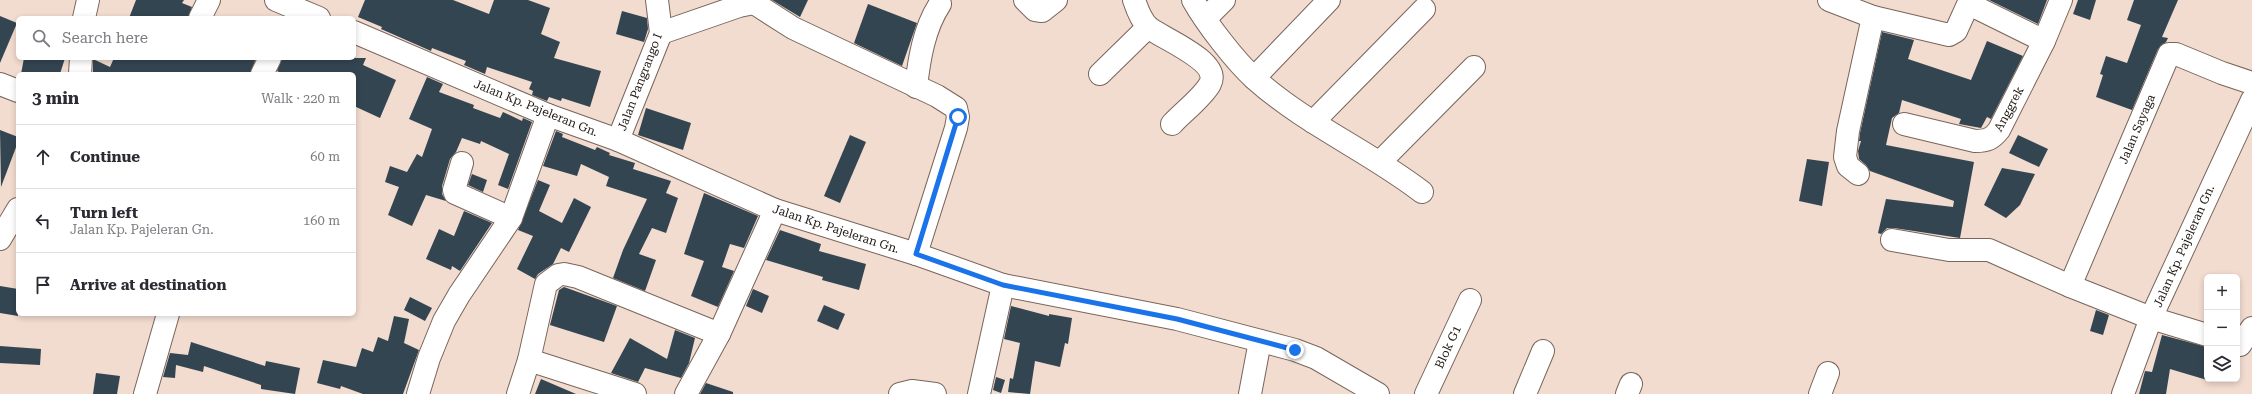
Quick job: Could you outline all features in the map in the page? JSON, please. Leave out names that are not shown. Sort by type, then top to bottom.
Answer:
[{"type":"street","points":[[84,16],[88,0]]},
{"type":"street","points":[[201,16],[209,0]]},
{"type":"street","name":"Jalan Pangrango I","points":[[618,140],[662,33],[656,0]]},
{"type":"street","points":[[1025,0],[1035,10],[1042,12],[1056,0]]},
{"type":"street","points":[[1134,0],[1139,13],[1148,27],[1196,57],[1205,64],[1211,73],[1211,82],[1206,90],[1172,124]]},
{"type":"street","points":[[1193,0],[1254,78],[1313,122],[1380,162],[1422,192]]},
{"type":"street","points":[[1206,18],[1224,0]]},
{"type":"street","points":[[1254,78],[1329,0]]},
{"type":"street","points":[[1830,0],[1873,17],[1949,35],[1956,31],[1969,2],[2044,41]]},
{"type":"street","name":"Anggrek","points":[[1904,124],[1975,141],[1984,141],[1993,138],[1999,130],[2044,41],[2061,0]]},
{"type":"street","points":[[662,33],[739,6],[755,2],[793,28],[937,96],[956,108],[958,117],[916,254]]},
{"type":"street","points":[[916,87],[918,67],[929,27],[940,4]]},
{"type":"street","points":[[287,9],[312,16]]},
{"type":"street","points":[[1313,122],[1424,9]]},
{"type":"street","points":[[1858,174],[1848,166],[1846,157],[1848,131],[1873,17]]},
{"type":"street","points":[[1100,74],[1148,27]]},
{"type":"street","name":"Jalan Kp. Pajeleran Gn.","points":[[356,33],[548,115],[618,140],[775,210],[916,254],[1003,285],[1177,319],[1295,350],[1316,358],[1378,394]]},
{"type":"street","name":"Jalan Sayaga","points":[[2070,286],[2169,54],[2176,54],[2222,73],[2252,83]]},
{"type":"street","points":[[80,72],[81,60]]},
{"type":"street","points":[[263,72],[269,60]]},
{"type":"street","points":[[1380,162],[1474,67]]},
{"type":"street","points":[[0,84],[16,90]]},
{"type":"street","name":"Jalan Kp. Pajeleran Gn.","points":[[2123,394],[2151,318],[2252,100]]},
{"type":"street","points":[[418,394],[429,358],[444,321],[459,295],[510,218],[548,115]]},
{"type":"street","points":[[462,163],[454,192],[510,218]]},
{"type":"street","points":[[686,394],[719,334],[775,210]]},
{"type":"street","points":[[0,239],[16,212]]},
{"type":"street","points":[[1892,240],[1949,250],[1989,250],[2070,286],[2151,318],[2204,334]]},
{"type":"street","points":[[518,394],[529,360],[546,284],[552,278],[564,274],[578,277],[719,334]]},
{"type":"street","points":[[979,394],[1003,285]]},
{"type":"street","name":"Blok G1","points":[[1426,394],[1470,300]]},
{"type":"street","points":[[145,394],[167,316]]},
{"type":"street","points":[[1250,394],[1260,340]]},
{"type":"street","points":[[1524,394],[1543,351]]},
{"type":"street","points":[[529,360],[635,394]]},
{"type":"street","points":[[1820,394],[1828,373]]},
{"type":"street","points":[[900,394],[912,391],[935,394]]},
{"type":"building","points":[[136,0],[184,0],[182,3],[192,7],[189,16],[130,16]]},
{"type":"building","points":[[365,0],[453,0],[489,14],[494,0],[528,0],[550,8],[541,34],[560,42],[554,58],[601,71],[590,107],[562,98],[561,101],[549,97],[547,101],[532,95],[533,91],[529,89],[532,82],[487,67],[485,74],[464,65],[466,61],[432,48],[431,51],[381,29],[382,27],[358,17]]},
{"type":"building","points":[[772,0],[808,0],[800,17]]},
{"type":"building","points":[[1989,0],[2047,0],[2038,24]]},
{"type":"building","points":[[2078,0],[2096,0],[2090,20],[2073,14]]},
{"type":"building","points":[[2134,0],[2178,0],[2162,37],[2168,38],[2166,42],[2158,49],[2132,110],[2096,97],[2103,75],[2100,74],[2106,56],[2127,63],[2141,25],[2127,20]]},
{"type":"building","points":[[868,4],[917,23],[902,66],[854,43]]},
{"type":"building","points":[[622,11],[647,18],[648,29],[644,42],[616,34]]},
{"type":"building","points":[[0,16],[16,23],[16,25],[0,63]]},
{"type":"building","points":[[1882,32],[1914,40],[1908,59],[1971,80],[1987,41],[2023,56],[1991,119],[1987,117],[1981,128],[1959,124],[1961,119],[1902,100],[1899,113],[1892,118],[1886,145],[1974,162],[1960,238],[1894,228],[1887,228],[1881,234],[1878,233],[1886,199],[1953,207],[1954,201],[1870,171],[1859,159],[1858,151],[1861,141],[1859,141],[1860,133]]},
{"type":"building","points":[[356,58],[366,58],[363,65],[396,80],[380,118],[356,107],[356,72],[277,71],[281,60],[356,60]]},
{"type":"building","points":[[24,60],[64,60],[61,72],[21,72]]},
{"type":"building","points":[[93,60],[110,67],[113,60],[255,60],[251,72],[93,72]]},
{"type":"building","points":[[427,77],[443,84],[439,92],[474,105],[473,108],[500,118],[503,112],[522,121],[523,118],[532,122],[508,189],[498,185],[509,154],[481,141],[480,144],[462,138],[456,152],[450,159],[442,186],[442,194],[446,201],[426,195],[412,226],[388,215],[399,187],[385,182],[390,166],[407,172],[417,154],[422,157],[432,129],[409,119]]},
{"type":"building","points":[[646,108],[691,123],[683,150],[638,135]]},
{"type":"building","points":[[0,130],[16,136],[16,147],[1,187]]},
{"type":"building","points":[[556,131],[563,134],[562,137],[595,150],[597,147],[610,153],[609,155],[635,163],[633,169],[671,181],[666,193],[678,198],[666,233],[652,228],[639,254],[656,260],[645,291],[613,278],[623,250],[647,199],[606,186],[609,177],[581,164],[577,176],[543,166]]},
{"type":"building","points":[[850,135],[866,142],[840,203],[824,196]]},
{"type":"building","points":[[2018,135],[2048,149],[2039,167],[2009,153]]},
{"type":"building","points":[[1807,159],[1829,162],[1822,206],[1799,201]]},
{"type":"building","points":[[2002,168],[2035,174],[2020,205],[2006,218],[1984,205]]},
{"type":"building","points":[[472,174],[487,180],[483,192],[468,185]]},
{"type":"building","points":[[538,180],[550,185],[539,211],[562,223],[574,198],[591,207],[569,252],[561,248],[553,264],[538,274],[535,279],[517,269],[533,236],[518,230]]},
{"type":"building","points":[[704,193],[758,216],[744,248],[730,244],[722,267],[734,271],[718,307],[691,296],[704,261],[684,254]]},
{"type":"building","points":[[464,211],[492,223],[460,271],[452,266],[451,270],[426,259],[439,229],[454,236]]},
{"type":"building","points":[[780,230],[821,244],[819,251],[866,264],[859,290],[822,280],[823,277],[766,260]]},
{"type":"building","points":[[0,286],[16,289],[16,316],[0,313]]},
{"type":"building","points":[[564,287],[617,306],[604,342],[550,325],[559,290]]},
{"type":"building","points":[[753,289],[769,296],[762,313],[746,306]]},
{"type":"building","points":[[410,297],[432,308],[425,321],[404,310]]},
{"type":"building","points":[[824,305],[845,314],[838,330],[817,321]]},
{"type":"building","points":[[1011,306],[1049,316],[1049,314],[1072,318],[1068,344],[1065,343],[1060,367],[1035,361],[1030,394],[1008,392],[1010,378],[1013,379],[1020,343],[1004,339]]},
{"type":"building","points":[[2096,310],[2109,315],[2103,335],[2090,331]]},
{"type":"building","points":[[394,316],[409,319],[404,343],[419,350],[403,394],[363,394],[341,386],[340,389],[317,383],[323,360],[356,367],[362,348],[373,352],[378,337],[388,341]]},
{"type":"building","points":[[675,330],[695,338],[689,363],[681,378],[645,368],[638,382],[611,373],[630,338],[667,359]]},
{"type":"building","points":[[2162,335],[2204,346],[2204,379],[2170,369],[2166,394],[2139,394],[2145,371],[2152,372]]},
{"type":"building","points":[[191,342],[265,366],[266,361],[300,368],[295,394],[261,389],[261,385],[204,366],[203,372],[176,365],[175,378],[163,377],[170,353],[188,355]]},
{"type":"building","points":[[0,346],[41,349],[40,365],[0,363]]},
{"type":"building","points":[[96,373],[120,376],[117,394],[93,394]]},
{"type":"building","points":[[996,377],[1005,380],[1001,393],[993,390]]},
{"type":"building","points":[[541,379],[576,394],[535,394]]},
{"type":"building","points":[[706,383],[733,392],[733,394],[700,394]]},
{"type":"route","points":[[958,117],[954,136],[945,158],[916,254],[1003,285],[1112,305],[1177,319],[1295,350]]}]
